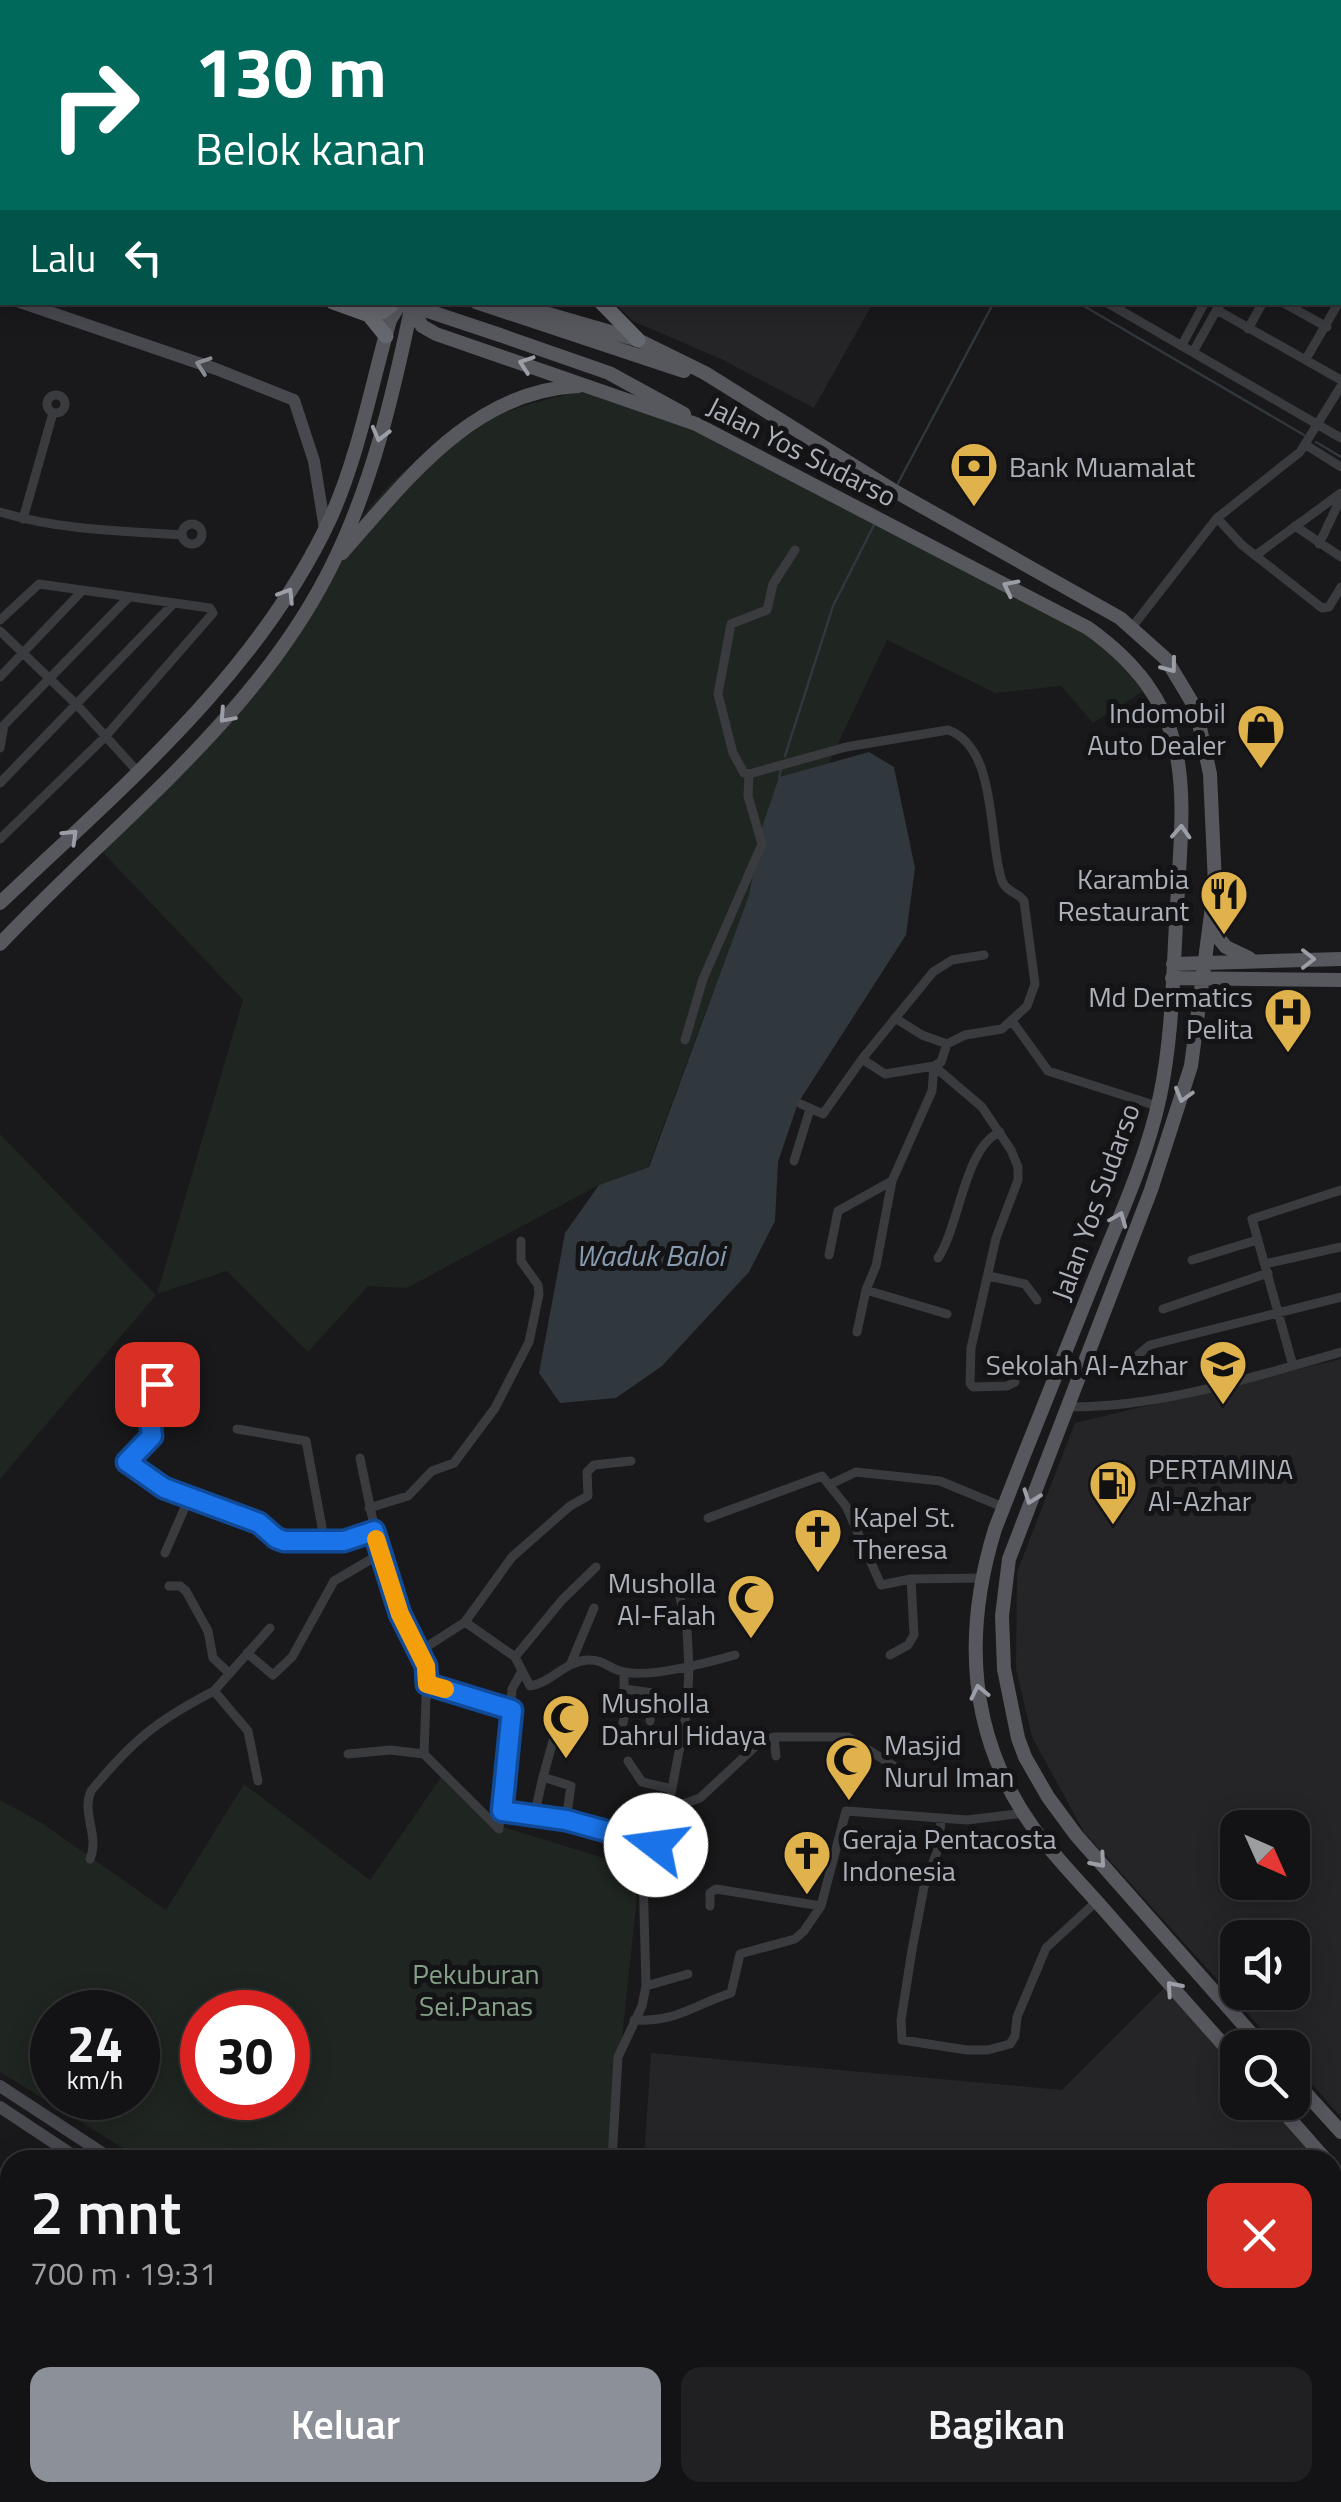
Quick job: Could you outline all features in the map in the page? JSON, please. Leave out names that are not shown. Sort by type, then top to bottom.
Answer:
[{"type":"highway","points":[[341,305],[369,315],[386,336]]},
{"type":"highway","points":[[604,305],[638,340]]},
{"type":"highway","points":[[369,315],[402,306]]},
{"type":"main road","points":[[476,347],[476,325],[485,305]]},
{"type":"main road","points":[[402,306],[609,373],[667,402],[696,424]]},
{"type":"main road","points":[[18,925],[0,905],[205,702],[288,594],[325,529],[354,457],[386,336],[402,306]]},
{"type":"main road","points":[[333,563],[373,460],[402,306]]},
{"type":"main road","name":"Jalan Yos Sudarso","points":[[402,306],[422,326],[696,424],[1088,628],[1130,662],[1163,708],[1180,764],[1182,817],[1168,1049],[1158,1106],[1133,1183],[1003,1507],[981,1578],[975,1630],[976,1684],[999,1766],[1024,1814],[1220,2041]]},
{"type":"main road","points":[[508,308],[692,374],[704,373]]},
{"type":"main road","name":"Jalan Yos Sudarso","points":[[508,308],[638,340],[704,373],[891,489],[1133,626],[1178,676],[1202,725],[1212,800],[1214,884],[1191,1066],[1179,1109],[1009,1559],[1002,1616],[1010,1702],[1025,1757],[1061,1816],[1248,2030]]},
{"type":"main road","points":[[0,944],[138,810],[240,700],[284,645],[333,563],[390,496],[459,432],[486,414],[553,389],[589,386]]},
{"type":"main road","points":[[1210,930],[1232,952],[1258,959]]},
{"type":"main road","points":[[1203,972],[1258,959],[1341,959]]},
{"type":"main road","points":[[1172,971],[1341,980]]},
{"type":"main road","points":[[1024,1456],[1043,1465]]},
{"type":"main road","points":[[1310,2098],[1341,2132]]},
{"type":"main road","points":[[1291,2120],[1317,2150]]},
{"type":"street","points":[[29,305],[294,400],[314,461],[325,529]]},
{"type":"street","points":[[1111,305],[1341,438]]},
{"type":"street","points":[[1182,346],[1203,305]]},
{"type":"street","points":[[1248,329],[1261,305]]},
{"type":"street","points":[[1287,305],[1327,327]]},
{"type":"street","points":[[1306,359],[1337,305]]},
{"type":"street","points":[[1133,626],[1217,518],[1306,445],[1341,383],[1306,359],[1248,329],[1219,306],[1193,352]]},
{"type":"street","points":[[23,519],[53,413]]},
{"type":"street","points":[[1306,445],[1341,467]]},
{"type":"street","points":[[1256,555],[1341,496]]},
{"type":"street","points":[[1319,544],[1341,496]]},
{"type":"street","points":[[0,512],[85,528],[182,534]]},
{"type":"street","points":[[1217,518],[1324,609],[1341,587]]},
{"type":"street","points":[[1295,526],[1341,557]]},
{"type":"street","points":[[795,550],[773,584],[768,610],[736,620],[728,633],[719,702],[732,753],[744,773],[846,747],[948,730],[959,735],[974,754],[986,786],[1002,883],[1024,902],[1034,992],[1012,1020],[1002,1029],[965,1035],[947,1044],[941,1062],[934,1066],[884,1074],[862,1059]]},
{"type":"street","points":[[0,620],[39,584],[210,608],[213,613],[104,738],[0,839]]},
{"type":"street","points":[[0,677],[81,592]]},
{"type":"street","points":[[0,748],[4,724],[128,598]]},
{"type":"street","points":[[0,783],[174,604]]},
{"type":"street","points":[[0,631],[78,706],[138,772]]},
{"type":"street","points":[[685,1040],[703,979],[762,844],[748,796],[749,774]]},
{"type":"street","points":[[794,1161],[806,1106],[820,1114],[825,1112],[862,1059],[937,968],[952,960],[984,955]]},
{"type":"street","points":[[895,1018],[922,1035],[947,1044]]},
{"type":"street","points":[[1012,1020],[1048,1071],[1158,1106]]},
{"type":"street","points":[[934,1066],[974,1098],[1016,1160],[1018,1174],[996,1238],[970,1353],[970,1383],[974,1387],[1008,1386],[1015,1382]]},
{"type":"street","points":[[858,1332],[866,1290],[876,1266],[892,1181],[932,1091],[934,1066]]},
{"type":"street","points":[[938,1258],[976,1158],[988,1137],[1000,1132]]},
{"type":"street","points":[[829,1256],[838,1211],[892,1181]]},
{"type":"street","points":[[1293,1366],[1252,1219],[1341,1190]]},
{"type":"street","points":[[1192,1260],[1257,1240]]},
{"type":"street","points":[[369,1508],[408,1496],[432,1471],[454,1463],[495,1408],[529,1342],[539,1294],[538,1284],[521,1260],[521,1241]]},
{"type":"street","points":[[1164,1309],[1267,1269],[1341,1248]]},
{"type":"street","points":[[989,1276],[1024,1284],[1038,1300]]},
{"type":"street","points":[[866,1290],[947,1314]]},
{"type":"street","points":[[1133,1360],[1150,1344],[1341,1297]]},
{"type":"street","points":[[1067,1407],[1114,1406],[1244,1380],[1341,1352]]},
{"type":"street","points":[[164,1365],[150,1402],[152,1436],[127,1462],[164,1488],[259,1523],[284,1541],[344,1541],[374,1531]]},
{"type":"street","points":[[236,1429],[306,1441],[324,1538]]},
{"type":"street","points":[[360,1458],[380,1554],[400,1614],[427,1670],[424,1754]]},
{"type":"street","points":[[420,1652],[465,1622],[512,1557],[570,1506],[588,1496],[587,1472],[594,1465],[631,1461]]},
{"type":"street","points":[[830,1485],[856,1472],[880,1474],[940,1482],[1003,1507]]},
{"type":"street","points":[[708,1518],[817,1476],[824,1478],[846,1506],[861,1533],[878,1582],[885,1586],[911,1579],[981,1578]]},
{"type":"street","points":[[164,1552],[189,1498]]},
{"type":"street","points":[[247,1653],[273,1675],[292,1657],[334,1581],[380,1554]]},
{"type":"street","points":[[515,1658],[562,1600],[596,1566]]},
{"type":"street","points":[[890,1655],[908,1645],[914,1635],[911,1579]]},
{"type":"street","points":[[168,1586],[180,1586],[186,1591],[208,1631],[213,1658],[229,1672]]},
{"type":"street","points":[[613,2150],[618,2057],[642,2006],[646,1986],[642,1879],[668,1809],[687,1710],[690,1668],[680,1598]]},
{"type":"street","points":[[571,1662],[594,1608]]},
{"type":"street","points":[[465,1622],[515,1658],[530,1686],[571,1662],[604,1661],[624,1672],[690,1668],[735,1655]]},
{"type":"street","points":[[90,1858],[96,1846],[86,1802],[91,1791],[150,1728],[214,1691],[270,1628]]},
{"type":"street","points":[[348,1754],[390,1750],[424,1754],[498,1829],[512,1689],[522,1671]]},
{"type":"street","points":[[620,1736],[624,1672]]},
{"type":"street","points":[[427,1684],[512,1710]]},
{"type":"street","points":[[624,1688],[653,1693],[650,1720]]},
{"type":"street","points":[[214,1691],[248,1731],[258,1780]]},
{"type":"street","points":[[668,1809],[700,1798],[759,1743],[774,1737],[852,1738],[894,1766]]},
{"type":"street","points":[[774,1737],[776,1756]]},
{"type":"street","points":[[534,1816],[553,1742]]},
{"type":"street","points":[[628,1761],[642,1782],[672,1789]]},
{"type":"street","points":[[543,1778],[571,1786],[566,1820]]},
{"type":"street","points":[[502,1811],[566,1820],[656,1845]]},
{"type":"street","points":[[634,2020],[672,2019],[684,2015],[694,2004],[731,1993],[740,1954],[798,1937],[821,1906],[846,1812],[941,1819],[993,1819],[1024,1814]]},
{"type":"street","points":[[941,1819],[940,1846],[924,1887],[914,1935],[899,2035],[902,2040],[967,2050],[1010,2044],[1046,1948],[1097,1901]]},
{"type":"street","points":[[710,1906],[710,1893],[716,1890],[821,1906]]},
{"type":"street","points":[[646,1986],[688,1974]]},
{"type":"street","points":[[0,2086],[98,2150]]},
{"type":"street","points":[[0,2107],[65,2150]]},
{"type":"street","points":[[0,2398],[0,2438]]},
{"type":"street","points":[[889,2502],[899,2502]]},
{"type":"shaded area","points":[[616,305],[872,305],[814,408],[723,360],[633,321]]},
{"type":"shaded area","points":[[1341,1359],[1341,2117],[1310,2082],[1310,2030],[1263,2030],[1245,2010],[1310,2010],[1310,1920],[1220,1920],[1220,1983],[1084,1832],[1032,1737],[1016,1669],[1017,1572],[1075,1423]]},
{"type":"shaded area","points":[[1169,1983],[1220,2042],[1220,2120],[1288,2120],[1315,2150],[645,2150],[651,2053],[1062,2090]]},
{"type":"green space","points":[[603,387],[646,397],[1089,629],[1150,687],[1093,723],[1061,686],[995,693],[887,640],[829,763],[779,777],[762,827],[749,895],[648,1167],[599,1185],[407,1288],[368,1286],[308,1352],[227,1271],[157,1294],[243,1000],[95,844],[171,767],[265,659],[297,619],[354,529],[404,471],[432,449],[495,416]]},
{"type":"green space","points":[[0,1134],[156,1295],[0,1479]]},
{"type":"green space","name":"Pekuburan Sei.Panas","points":[[444,1773],[500,1826],[640,1869],[610,2150],[126,2150],[77,2120],[160,2120],[160,1990],[30,1990],[30,2091],[0,2072],[0,1800],[42,1823],[166,1910],[244,1784],[370,1880]]},
{"type":"water","name":"Waduk Baloi","points":[[869,752],[894,767],[915,868],[906,935],[798,1103],[778,1162],[775,1221],[749,1272],[662,1366],[616,1398],[560,1403],[539,1373],[565,1233],[599,1185],[649,1167],[749,895],[762,827],[779,777]]},
{"type":"waterway","points":[[897,485],[992,305]]},
{"type":"waterway","points":[[1082,305],[1304,435]]},
{"type":"waterway","points":[[1316,442],[1341,457]]},
{"type":"waterway","points":[[785,756],[833,606],[874,525]]},
{"type":"waterway","points":[[779,777],[781,770]]},
{"type":"slow traffic","points":[[376,1539],[400,1614],[426,1666],[427,1684],[445,1689]]},
{"type":"place","name":"Bank Muamalat","points":[[974,508]]},
{"type":"place","name":"Indomobil Auto Dealer","points":[[1261,770]]},
{"type":"place","name":"Karambia Restaurant","points":[[1224,936]]},
{"type":"place","name":"Md Dermatics Pelita","points":[[1288,1054]]},
{"type":"place","name":"Sekolah Al-Azhar","points":[[1223,1406]]},
{"type":"place","name":"PERTAMINA Al-Azhar","points":[[1113,1526]]},
{"type":"place","name":"Kapel St. Theresa","points":[[818,1574]]},
{"type":"place","name":"Musholla Al-Falah","points":[[751,1640]]},
{"type":"place","name":"Musholla Dahrul Hidaya","points":[[566,1760]]},
{"type":"place","name":"Masjid Nurul Iman","points":[[849,1802]]},
{"type":"place","name":"Geraja Pentacosta Indonesia","points":[[807,1896]]},
{"type":"route","points":[[157,1384],[150,1402],[152,1436],[127,1462],[156,1484],[259,1523],[284,1541],[344,1541],[374,1531],[400,1614],[426,1666],[427,1684],[512,1710],[502,1811],[566,1820],[656,1845]]}]
